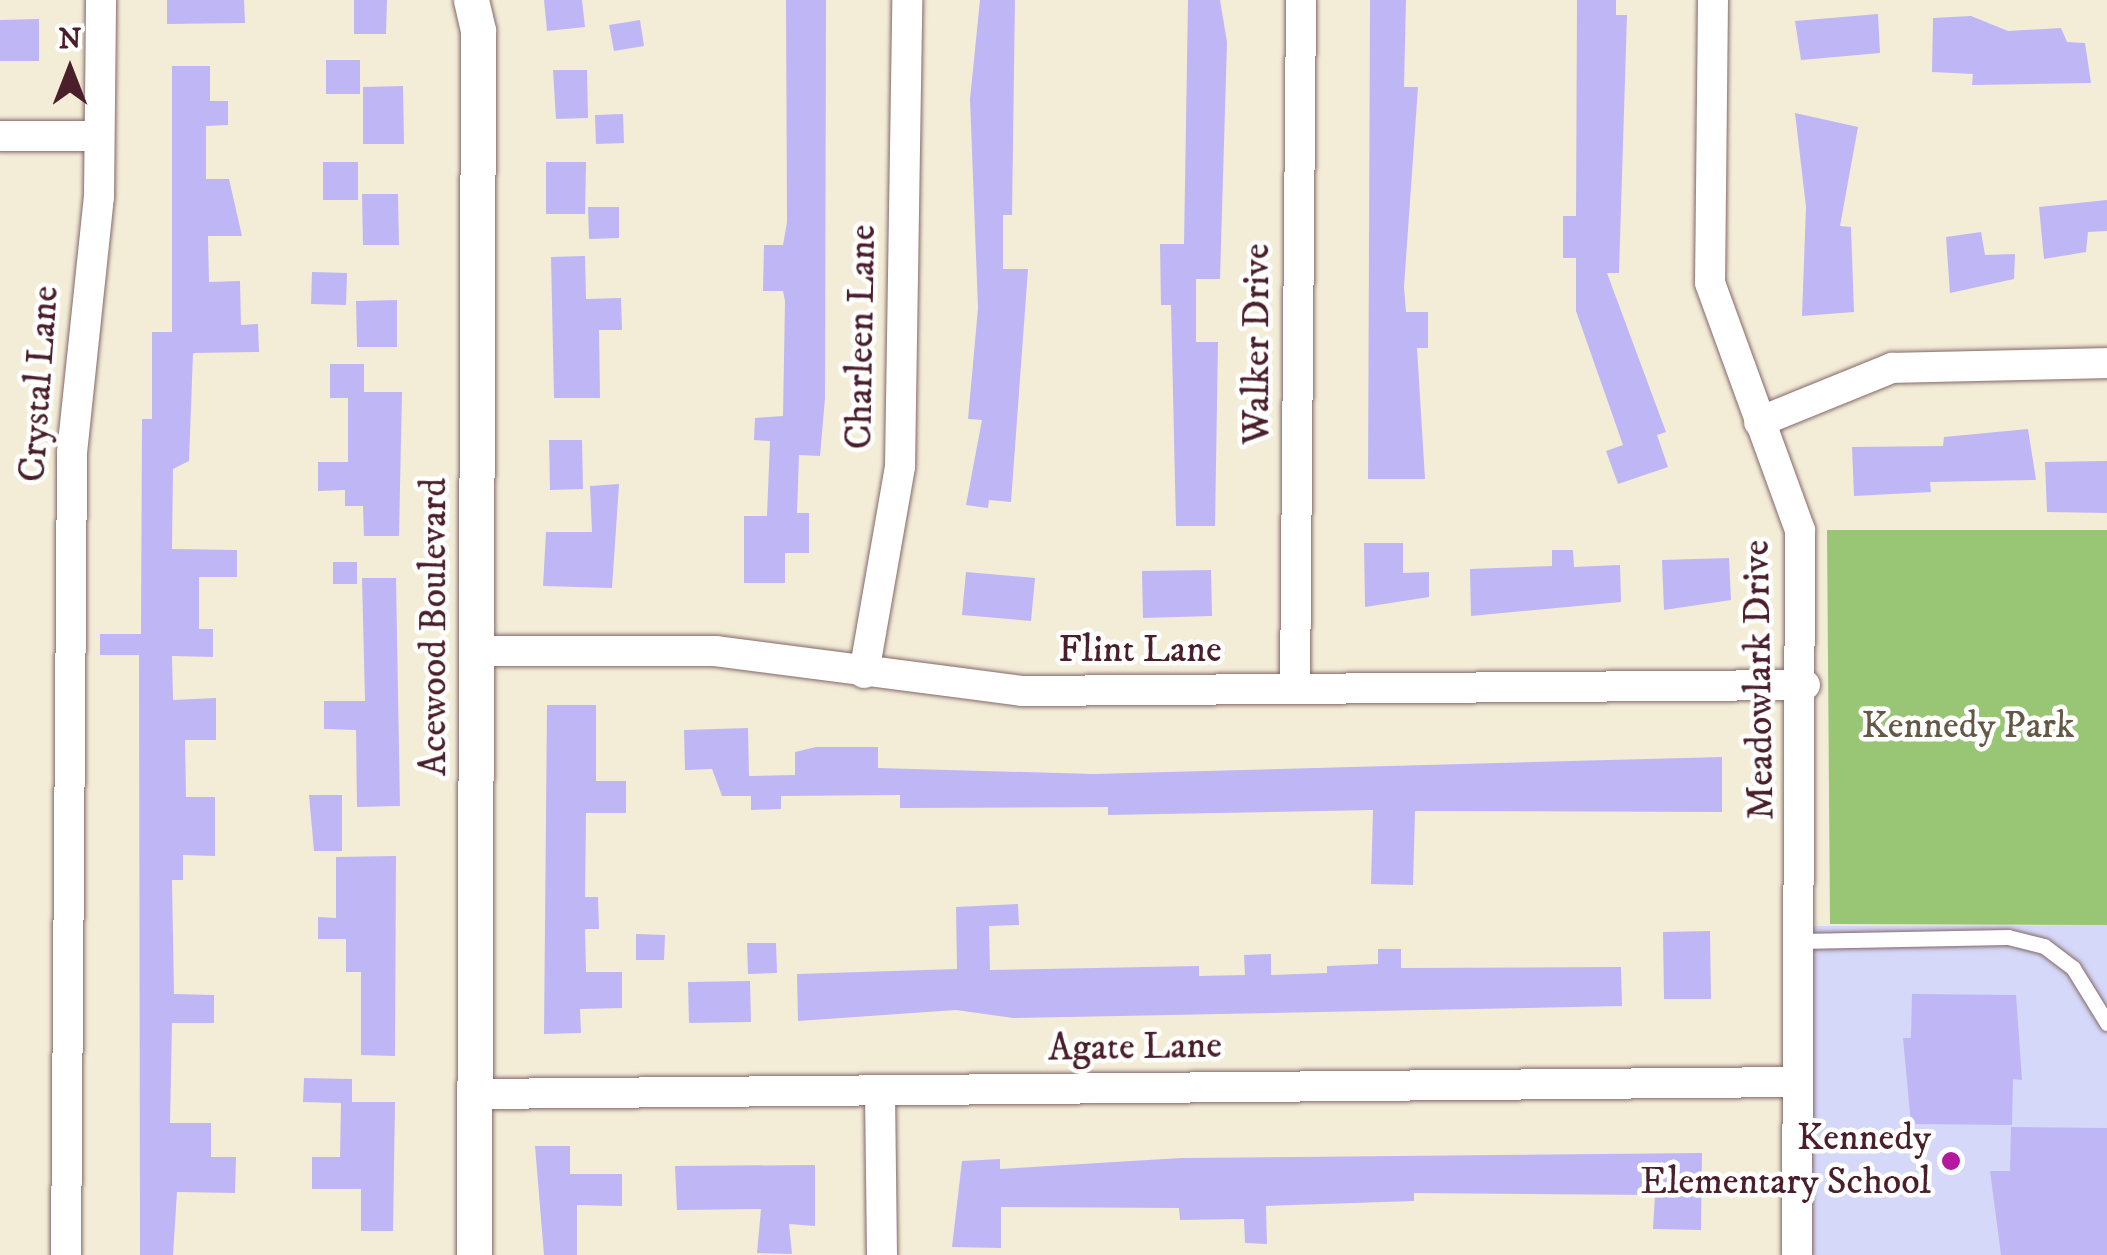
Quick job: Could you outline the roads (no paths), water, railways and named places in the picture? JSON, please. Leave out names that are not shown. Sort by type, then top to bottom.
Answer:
[{"type":"street","name":"Crystal Lane","points":[[66,1255],[72,454],[98,136],[102,0]]},
{"type":"street","name":"Acewood Boulevard","points":[[471,0],[479,651],[474,1255]]},
{"type":"street","name":"Charleen Lane","points":[[864,673],[900,466],[907,0]]},
{"type":"street","name":"Walker Drive","points":[[1295,690],[1300,0]]},
{"type":"street","name":"Meadowlark Drive","points":[[1713,0],[1710,283],[1800,530],[1805,685],[1796,1082],[1797,1255]]},
{"type":"street","points":[[0,136],[98,136]]},
{"type":"street","points":[[1759,422],[1892,368],[2107,363]]},
{"type":"street","name":"Flint Lane","points":[[479,651],[715,651],[1021,691],[1805,685]]},
{"type":"street","name":"Agate Lane","points":[[475,1094],[1796,1082]]},
{"type":"street","points":[[880,1090],[882,1255]]},
{"type":"lane","points":[[1799,941],[2008,937],[2044,946],[2072,968],[2107,1023]]},
{"type":"place","name":"Kennedy Elementary School","points":[[1951,1161]]},
{"type":"park label","name":"Kennedy Park","points":[[1968,727]]}]
